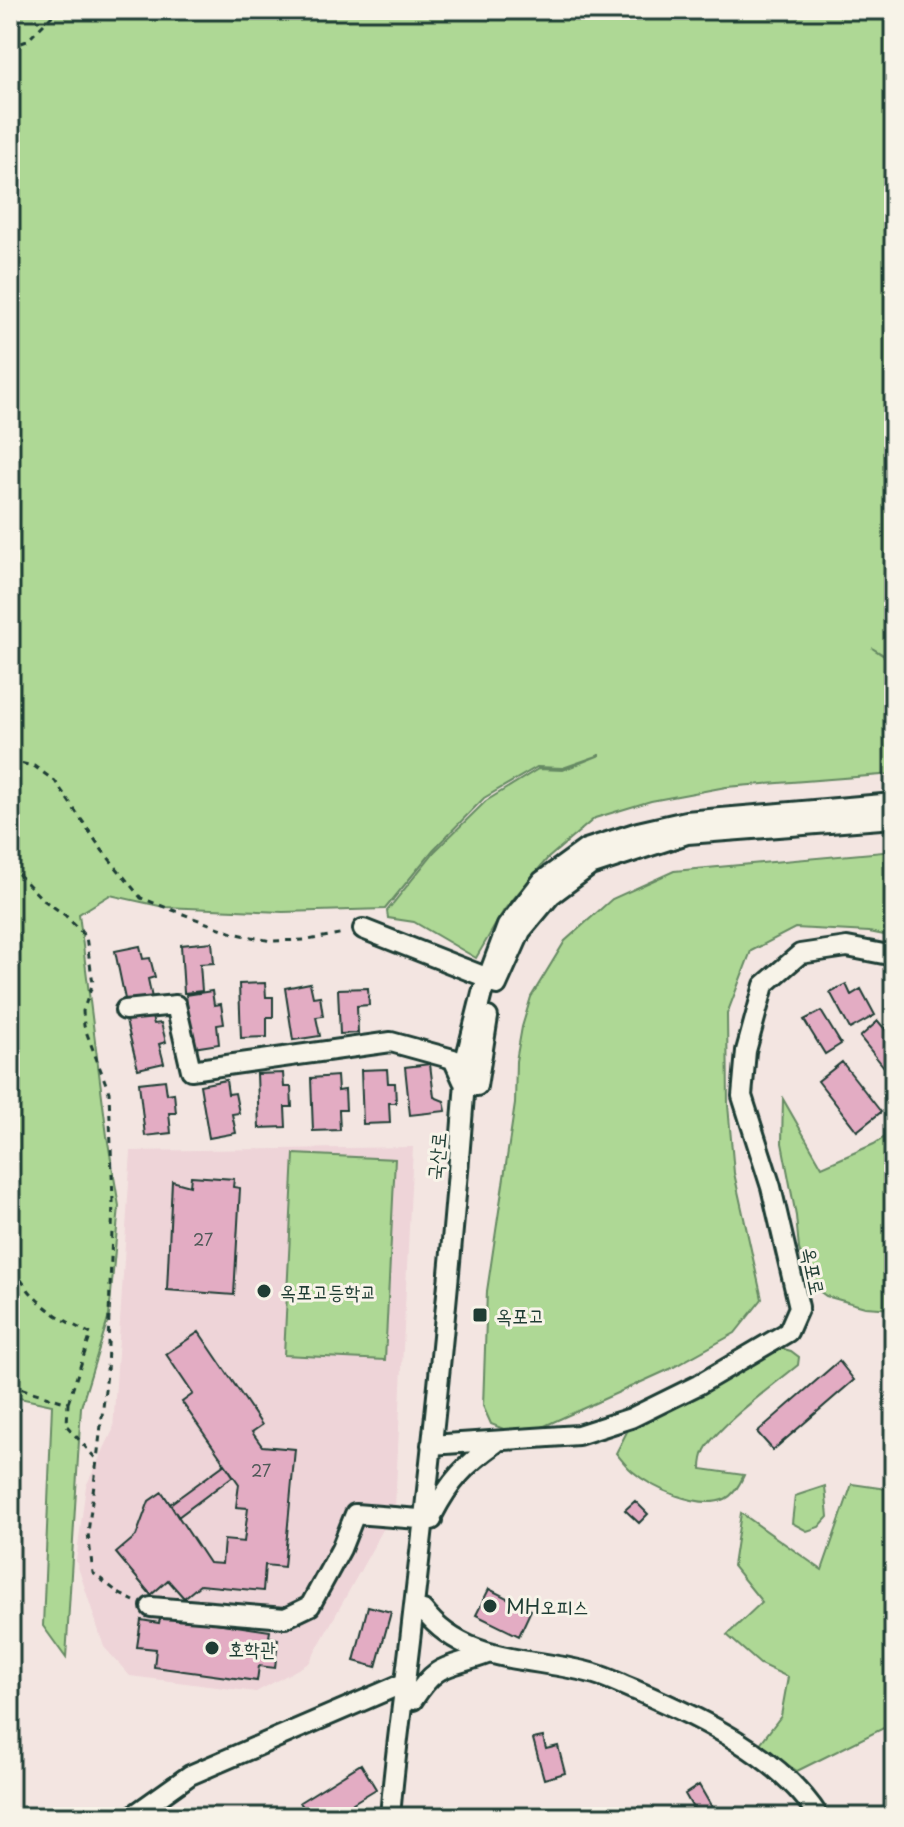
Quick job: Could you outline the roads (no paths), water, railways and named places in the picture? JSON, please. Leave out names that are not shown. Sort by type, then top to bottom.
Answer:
[{"type":"street","name":"국산로","points":[[400,1817],[406,1693],[423,1610],[470,1042],[507,926],[542,881],[586,849],[638,832],[686,821],[894,803]]},
{"type":"street","name":"국산로","points":[[435,1445],[480,1059],[492,997],[521,931],[551,895],[590,866],[636,849],[687,834],[894,818]]},
{"type":"street","points":[[363,929],[488,978]]},
{"type":"street","name":"옥포로","points":[[435,1445],[578,1435],[631,1418],[698,1385],[788,1332],[799,1307],[771,1187],[742,1096],[746,1051],[764,985],[800,954],[847,947],[894,956]]},
{"type":"street","points":[[125,1010],[176,1005],[191,1070],[391,1042],[453,1059],[465,1087]]},
{"type":"street","points":[[453,1059],[470,1042]]},
{"type":"street","points":[[151,1607],[285,1618],[310,1606],[341,1549],[355,1514],[429,1518],[447,1488],[469,1462],[497,1442]]},
{"type":"street","name":"국산로","points":[[390,1817],[429,1518]]},
{"type":"street","points":[[423,1610],[435,1627],[449,1637],[487,1654],[597,1674],[673,1706],[726,1734],[780,1773],[810,1802],[819,1817]]},
{"type":"street","points":[[149,1817],[195,1785],[406,1693],[445,1666],[487,1654]]},
{"type":"street","points":[[131,1817],[190,1775],[406,1693]]},
{"type":"place","name":"옥포고등학교","points":[[264,1291]]},
{"type":"place","name":"옥포고","points":[[480,1315]]},
{"type":"place","name":"MH오피스","points":[[490,1606]]},
{"type":"place","name":"호학관","points":[[212,1648]]}]
